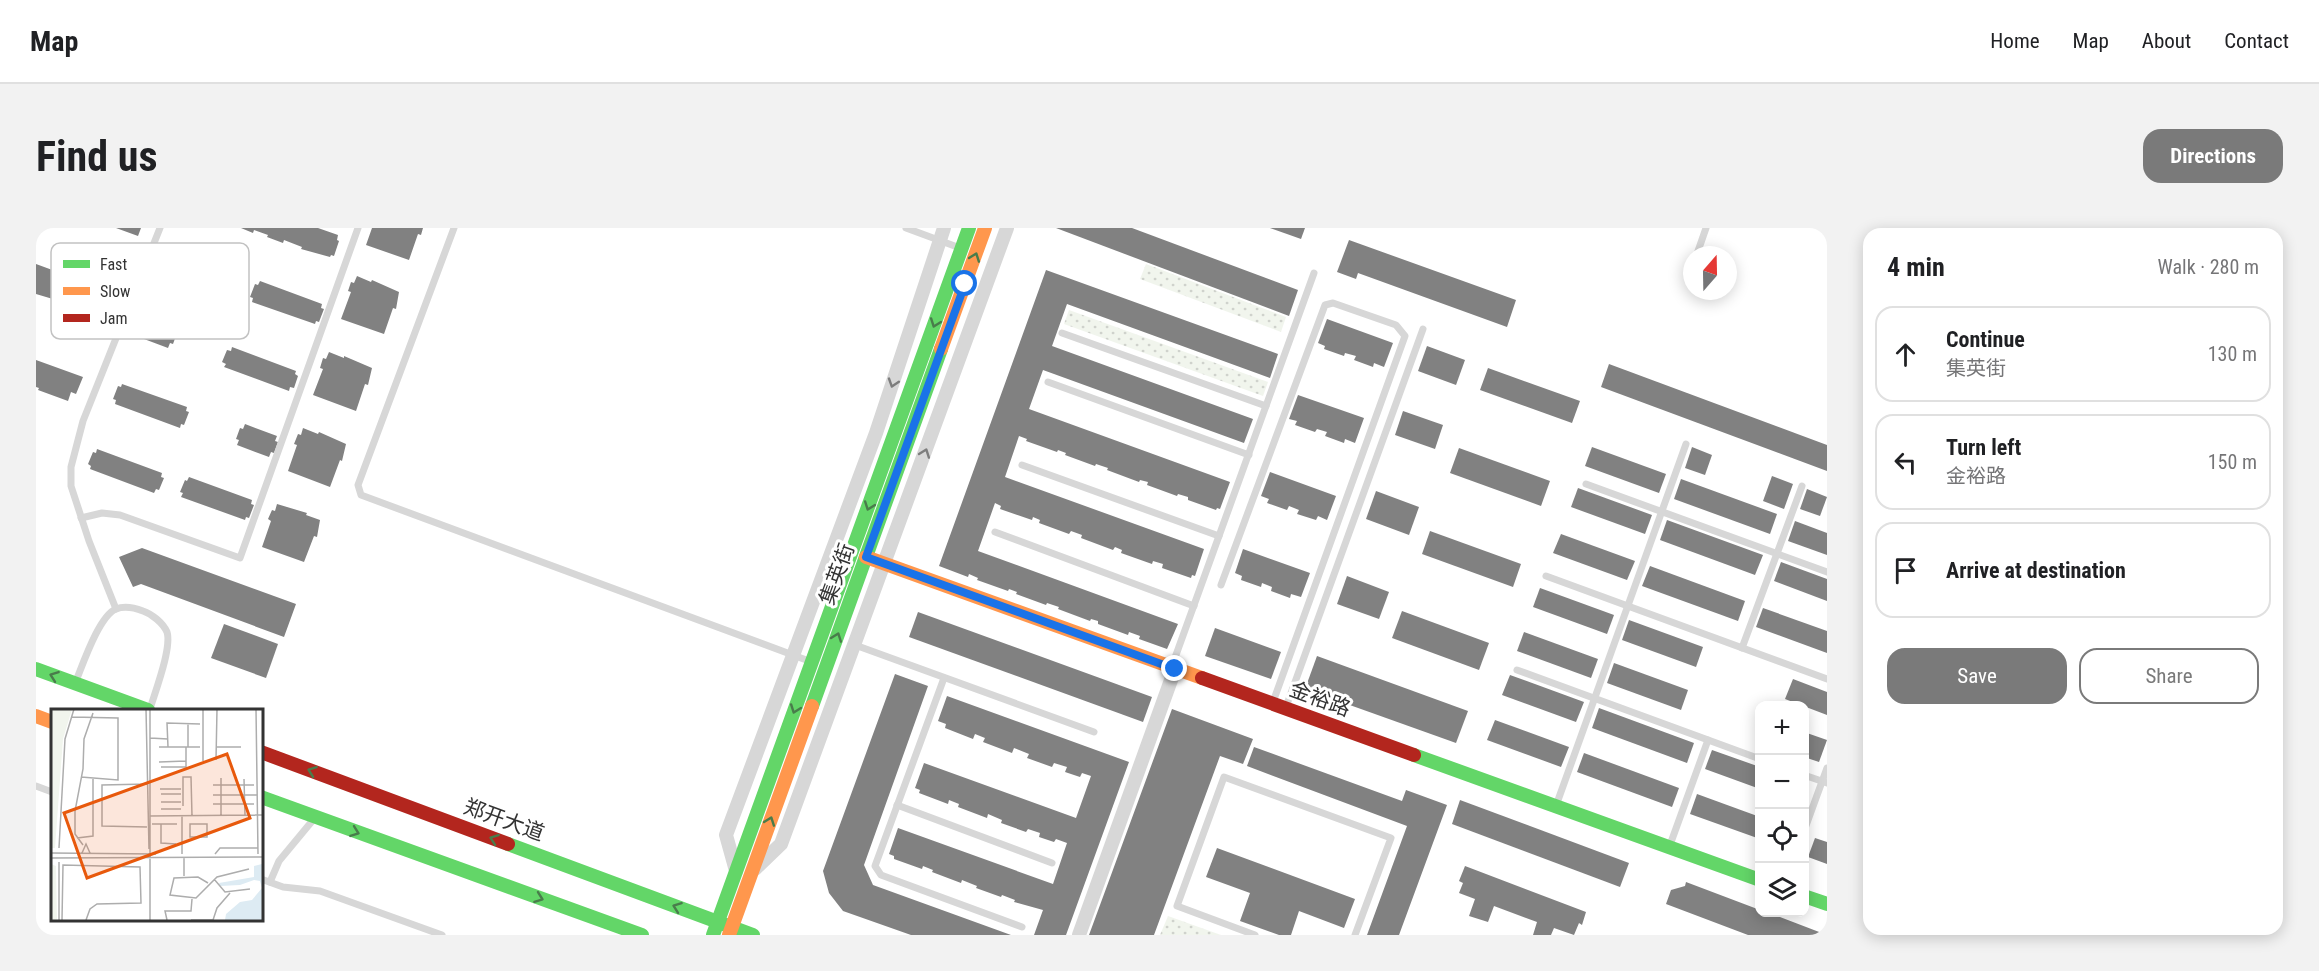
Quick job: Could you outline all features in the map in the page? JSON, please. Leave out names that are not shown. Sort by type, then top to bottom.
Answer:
[{"type":"main road","name":"集英街","points":[[716,928],[969,228]]},
{"type":"main road","name":"集英街","points":[[730,931],[985,228]]},
{"type":"main road","name":"金裕路","points":[[866,557],[1755,878]]},
{"type":"main road","points":[[36,669],[146,709]]},
{"type":"main road","points":[[36,716],[51,722]]},
{"type":"main road","name":"郑开大道","points":[[262,752],[716,928],[753,935]]},
{"type":"main road","points":[[262,797],[642,935]]},
{"type":"main road","points":[[1809,898],[1827,904]]},
{"type":"street","points":[[752,872],[781,844],[1007,228]]},
{"type":"street","points":[[736,872],[726,835],[876,433],[942,234]]},
{"type":"street","points":[[1079,935],[1173,669]]},
{"type":"lane","points":[[154,243],[160,228]]},
{"type":"lane","points":[[81,518],[102,513],[120,515],[240,558],[358,228]]},
{"type":"lane","points":[[454,228],[358,485],[361,495],[812,663]]},
{"type":"lane","points":[[906,228],[942,234],[962,249]]},
{"type":"lane","points":[[1700,246],[1706,228]]},
{"type":"lane","points":[[1173,669],[1314,273]]},
{"type":"lane","points":[[1221,585],[1325,305],[1333,303],[1396,325],[1405,336],[1279,706]]},
{"type":"lane","points":[[1279,706],[1423,329]]},
{"type":"lane","points":[[1062,333],[1266,406]]},
{"type":"lane","points":[[116,339],[78,437],[70,468],[71,486],[81,518],[116,609]]},
{"type":"lane","points":[[1048,382],[1249,455]]},
{"type":"lane","points":[[1556,806],[1686,444]]},
{"type":"lane","points":[[1022,465],[1219,536]]},
{"type":"lane","points":[[1586,484],[1827,572]]},
{"type":"lane","points":[[1742,648],[1802,486]]},
{"type":"lane","points":[[995,532],[1194,606]]},
{"type":"lane","points":[[1546,576],[1827,679]]},
{"type":"lane","points":[[75,683],[102,623],[116,609],[128,607],[146,612],[159,620],[167,632],[167,645],[149,709]]},
{"type":"lane","points":[[855,645],[1094,732]]},
{"type":"lane","points":[[1517,670],[1755,757]]},
{"type":"lane","points":[[944,678],[874,866],[881,875],[1022,927]]},
{"type":"lane","points":[[1669,847],[1708,740]]},
{"type":"lane","points":[[1809,819],[1825,782],[1827,768]]},
{"type":"lane","points":[[1255,935],[1177,906],[1224,777],[1391,838],[1355,935]]},
{"type":"lane","points":[[1809,777],[1825,782]]},
{"type":"lane","points":[[36,786],[51,792]]},
{"type":"lane","points":[[897,805],[1052,863]]},
{"type":"lane","points":[[270,882],[279,861],[315,817]]},
{"type":"lane","points":[[262,879],[283,886],[320,891],[442,935]]},
{"type":"shaded area","points":[[1146,264],[1286,317],[1281,332],[1140,279]]},
{"type":"shaded area","points":[[1069,310],[1268,382],[1263,396],[1064,324]]},
{"type":"shaded area","points":[[1168,916],[1221,935],[1160,935]]},
{"type":"building","points":[[116,228],[141,228],[138,236]]},
{"type":"building","points":[[241,228],[318,228],[338,235],[337,240],[339,241],[334,256],[330,257],[301,249],[302,247],[284,240],[283,243],[254,230],[253,233]]},
{"type":"building","points":[[372,228],[423,228],[421,235],[418,234],[409,260],[366,245]]},
{"type":"building","points":[[1056,228],[1132,228],[1298,290],[1289,316]]},
{"type":"building","points":[[1270,228],[1305,228],[1301,239]]},
{"type":"building","points":[[1349,240],[1516,300],[1507,327],[1358,273],[1356,279],[1337,272]]},
{"type":"building","points":[[36,264],[51,270],[51,298],[36,294]]},
{"type":"building","points":[[1046,270],[1278,354],[1270,378],[1067,304],[1052,346],[1253,419],[1244,443],[1043,370],[1029,409],[1230,482],[1220,509],[1216,510],[1188,500],[1188,497],[1178,494],[1177,496],[1147,485],[1148,482],[1140,480],[1139,482],[1107,470],[1108,468],[1096,464],[1095,466],[1065,455],[1066,453],[1058,450],[1057,452],[1026,441],[1027,439],[1019,436],[1005,477],[1204,549],[1195,576],[1192,575],[1191,578],[1162,568],[1163,564],[1153,561],[1152,564],[1121,553],[1122,550],[1115,547],[1113,550],[1081,538],[1082,535],[1071,531],[1069,534],[1039,523],[1040,520],[1033,517],[1032,520],[1000,509],[1001,506],[995,503],[978,551],[1178,624],[1167,649],[1139,639],[1140,636],[1129,632],[1128,635],[1098,624],[1098,621],[1091,619],[1090,621],[1058,609],[1059,607],[1047,603],[1046,605],[1016,594],[1017,592],[1009,589],[1008,591],[977,580],[978,578],[969,574],[968,577],[939,566]]},
{"type":"building","points":[[357,276],[399,292],[396,309],[393,308],[384,334],[341,319],[351,292],[348,291],[351,282],[354,283]]},
{"type":"building","points":[[260,281],[322,304],[321,308],[324,309],[319,322],[316,321],[315,324],[252,302],[253,298],[250,297],[255,284],[258,285]]},
{"type":"building","points":[[1327,319],[1393,343],[1384,367],[1374,363],[1373,367],[1354,360],[1356,356],[1345,353],[1344,356],[1324,349],[1325,346],[1318,343]]},
{"type":"building","points":[[144,339],[175,339],[168,348]]},
{"type":"building","points":[[1427,346],[1465,360],[1456,385],[1418,371]]},
{"type":"building","points":[[232,347],[296,371],[295,374],[298,376],[294,388],[290,387],[289,391],[224,367],[226,364],[222,362],[227,350],[231,351]]},
{"type":"building","points":[[329,352],[372,368],[368,385],[365,384],[356,411],[313,395],[323,369],[320,368],[323,358],[326,359]]},
{"type":"building","points":[[36,360],[83,377],[76,394],[71,392],[68,401],[38,390]]},
{"type":"building","points":[[1609,364],[1827,445],[1827,471],[1601,387]]},
{"type":"building","points":[[1488,368],[1580,401],[1572,423],[1480,390]]},
{"type":"building","points":[[122,384],[187,407],[186,411],[189,412],[184,425],[181,424],[180,428],[115,404],[116,400],[113,399],[118,386],[121,387]]},
{"type":"building","points":[[1298,395],[1364,418],[1355,443],[1345,439],[1344,443],[1325,436],[1327,432],[1317,429],[1315,432],[1295,425],[1297,421],[1289,419]]},
{"type":"building","points":[[1403,411],[1443,425],[1435,449],[1395,435]]},
{"type":"building","points":[[245,424],[277,436],[275,441],[278,442],[274,453],[271,452],[269,457],[237,445],[239,440],[236,439],[240,428],[243,429]]},
{"type":"building","points":[[303,428],[318,434],[319,432],[346,444],[342,461],[340,460],[330,487],[288,471],[297,445],[294,444]]},
{"type":"building","points":[[1592,447],[1666,474],[1659,493],[1585,466]]},
{"type":"building","points":[[1692,447],[1712,455],[1705,475],[1685,468]]},
{"type":"building","points":[[1459,448],[1550,481],[1541,506],[1450,473]]},
{"type":"building","points":[[97,449],[162,473],[161,477],[164,478],[159,490],[156,489],[154,493],[90,469],[91,466],[88,464],[93,452],[96,453]]},
{"type":"building","points":[[1270,472],[1336,496],[1327,520],[1318,516],[1316,520],[1297,514],[1299,510],[1289,506],[1287,510],[1267,503],[1269,499],[1261,496]]},
{"type":"building","points":[[1772,476],[1793,484],[1784,509],[1763,501]]},
{"type":"building","points":[[189,477],[252,500],[251,504],[254,505],[249,518],[246,517],[245,520],[181,497],[183,493],[180,492],[185,480],[187,481]]},
{"type":"building","points":[[1681,479],[1777,514],[1770,534],[1674,499]]},
{"type":"building","points":[[1578,488],[1652,515],[1645,534],[1571,507]]},
{"type":"building","points":[[1807,489],[1827,497],[1820,516],[1800,509]]},
{"type":"building","points":[[1376,491],[1419,507],[1409,535],[1366,519]]},
{"type":"building","points":[[277,504],[307,513],[306,515],[320,520],[317,537],[314,536],[304,562],[262,547],[271,521],[268,519],[272,510],[275,511]]},
{"type":"building","points":[[1667,520],[1763,555],[1755,575],[1660,540]]},
{"type":"building","points":[[1795,521],[1827,533],[1827,555],[1788,541]]},
{"type":"building","points":[[1430,531],[1521,564],[1513,587],[1422,554]]},
{"type":"building","points":[[1561,534],[1635,561],[1627,580],[1553,553]]},
{"type":"building","points":[[142,548],[296,604],[284,637],[141,584],[133,587],[119,557]]},
{"type":"building","points":[[1243,549],[1310,573],[1301,597],[1291,594],[1290,598],[1271,591],[1272,587],[1262,583],[1261,587],[1241,580],[1242,576],[1235,573]]},
{"type":"building","points":[[1781,562],[1827,579],[1827,601],[1774,581]]},
{"type":"building","points":[[1650,566],[1745,601],[1738,621],[1642,586]]},
{"type":"building","points":[[1347,576],[1389,592],[1379,619],[1337,604]]},
{"type":"building","points":[[1540,588],[1614,615],[1607,634],[1533,607]]},
{"type":"building","points":[[1763,608],[1827,631],[1827,653],[1756,627]]},
{"type":"building","points":[[1402,611],[1489,643],[1479,670],[1392,638]]},
{"type":"building","points":[[918,612],[1152,697],[1143,722],[909,637]]},
{"type":"building","points":[[1629,620],[1703,647],[1696,667],[1622,640]]},
{"type":"building","points":[[224,624],[278,644],[266,678],[211,658]]},
{"type":"building","points":[[1215,628],[1281,652],[1271,679],[1205,656]]},
{"type":"building","points":[[1524,632],[1598,659],[1591,678],[1517,651]]},
{"type":"building","points":[[1317,656],[1468,711],[1456,743],[1305,689]]},
{"type":"building","points":[[1614,663],[1688,690],[1681,710],[1607,683]]},
{"type":"building","points":[[895,674],[928,686],[864,865],[873,885],[1011,935],[911,935],[843,911],[829,893],[823,871]]},
{"type":"building","points":[[1510,675],[1584,702],[1576,722],[1502,695]]},
{"type":"building","points":[[1793,679],[1827,692],[1827,715],[1809,708],[1809,701],[1785,699]]},
{"type":"building","points":[[947,696],[1129,762],[1066,935],[1034,935],[1043,910],[976,888],[977,886],[962,880],[961,883],[932,872],[933,870],[923,866],[922,869],[894,859],[894,856],[889,854],[898,828],[1053,884],[1067,843],[1039,837],[1040,833],[1028,829],[1026,832],[1001,823],[1002,820],[988,814],[987,818],[958,807],[959,804],[949,800],[948,804],[919,793],[920,790],[915,788],[924,763],[1076,818],[1091,776],[1082,773],[1080,777],[1065,772],[1067,767],[1054,763],[1052,767],[1027,758],[1029,754],[1014,748],[1012,753],[983,742],[985,738],[975,734],[973,739],[945,728],[946,724],[938,721]]},
{"type":"building","points":[[1599,708],[1694,743],[1687,763],[1592,728]]},
{"type":"building","points":[[1172,709],[1253,739],[1243,764],[1220,756],[1154,935],[1089,935]]},
{"type":"building","points":[[1495,720],[1569,747],[1561,767],[1487,740]]},
{"type":"building","points":[[1809,734],[1827,740],[1819,762],[1809,759]]},
{"type":"building","points":[[1254,747],[1402,801],[1406,790],[1447,805],[1399,935],[1367,935],[1407,826],[1247,766]]},
{"type":"building","points":[[1712,750],[1755,765],[1755,787],[1705,769]]},
{"type":"building","points":[[1584,753],[1679,788],[1672,807],[1577,772]]},
{"type":"building","points":[[1697,794],[1755,815],[1755,837],[1690,814]]},
{"type":"building","points":[[1460,800],[1629,863],[1620,887],[1452,824]]},
{"type":"building","points":[[1815,838],[1827,842],[1827,864],[1809,857]]},
{"type":"building","points":[[1217,848],[1355,899],[1344,928],[1299,911],[1291,935],[1279,935],[1240,921],[1250,893],[1206,877]]},
{"type":"building","points":[[1465,866],[1586,912],[1582,925],[1579,923],[1574,935],[1554,928],[1551,935],[1533,935],[1537,922],[1494,906],[1488,922],[1469,916],[1475,899],[1459,893],[1463,883],[1459,881]]},
{"type":"building","points":[[1686,882],[1755,908],[1755,917],[1780,917],[1827,935],[1748,935],[1666,904],[1671,890],[1685,886]]},
{"type":"traffic: fast","points":[[713,935],[969,228]]},
{"type":"traffic: fast","points":[[812,706],[941,349]]},
{"type":"traffic: fast","points":[[36,669],[145,709]]},
{"type":"traffic: fast","points":[[1414,755],[1755,878]]},
{"type":"traffic: fast","points":[[262,797],[642,935]]},
{"type":"traffic: fast","points":[[508,844],[753,935]]},
{"type":"traffic: fast","points":[[1809,898],[1827,904]]},
{"type":"traffic: slow","points":[[941,349],[985,228]]},
{"type":"traffic: slow","points":[[866,557],[1202,678]]},
{"type":"traffic: slow","points":[[729,935],[812,706]]},
{"type":"traffic: slow","points":[[36,716],[51,722]]},
{"type":"traffic: jam","points":[[1202,678],[1414,755]]},
{"type":"traffic: jam","points":[[262,752],[508,844]]},
{"type":"route","points":[[965,284],[866,557],[1175,669]]}]
